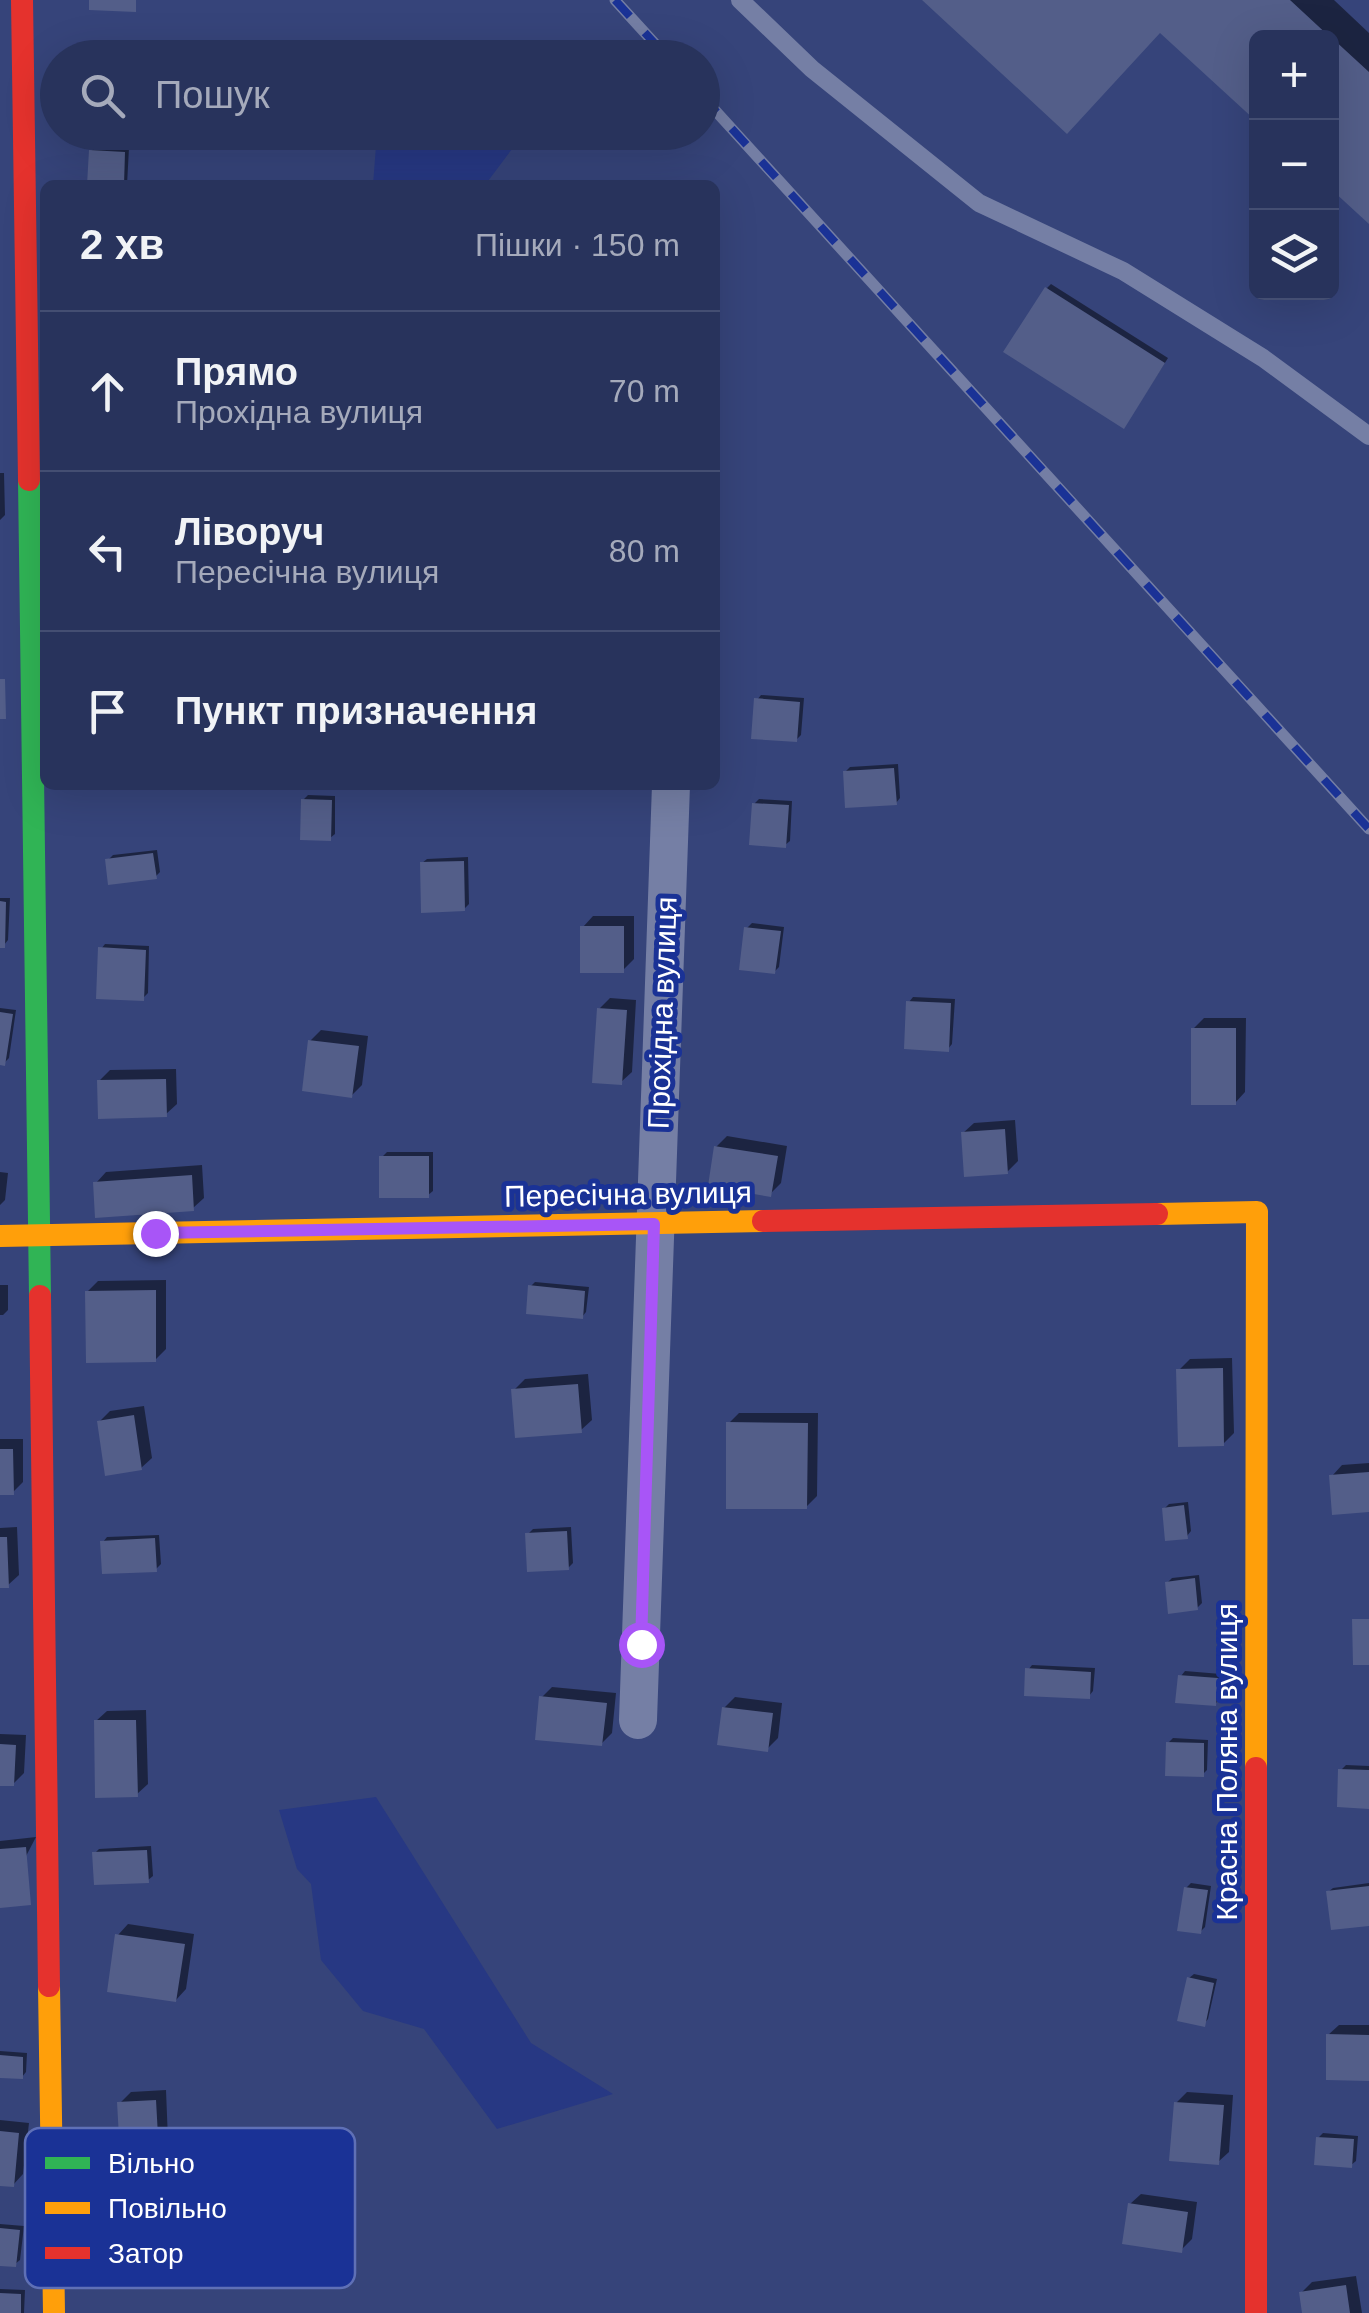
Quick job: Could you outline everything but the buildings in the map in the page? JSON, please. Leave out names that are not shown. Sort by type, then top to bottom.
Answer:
[{"type":"street","points":[[22,0],[52,2128]]},
{"type":"street","name":"Прохідна вулиця","points":[[638,1720],[671,790]]},
{"type":"street","name":"Пересічна вулиця","points":[[0,1236],[1256,1212]]},
{"type":"street","name":"Красна Поляна вулиця","points":[[1256,1212],[1256,2313]]},
{"type":"street","points":[[54,2288],[54,2313]]},
{"type":"lane","points":[[740,0],[812,69],[979,204],[1124,271],[1264,358],[1369,436]]},
{"type":"water","points":[[376,150],[511,150],[489,180],[373,180]]},
{"type":"water","points":[[376,1797],[531,2043],[613,2094],[497,2129],[424,2029],[363,2011],[321,1960],[311,1884],[297,1869],[279,1810]]},
{"type":"railway","points":[[615,0],[652,40]]},
{"type":"railway","points":[[720,116],[1369,829]]},
{"type":"traffic: fast","points":[[29,480],[40,1296]]},
{"type":"traffic: slow","points":[[1157,1214],[1257,1212],[1256,1768]]},
{"type":"traffic: slow","points":[[0,1236],[763,1221]]},
{"type":"traffic: slow","points":[[49,1986],[51,2128]]},
{"type":"traffic: slow","points":[[54,2288],[54,2313]]},
{"type":"traffic: jam","points":[[22,0],[29,480]]},
{"type":"traffic: jam","points":[[763,1221],[1157,1214]]},
{"type":"traffic: jam","points":[[40,1296],[49,1986]]},
{"type":"traffic: jam","points":[[1256,1768],[1256,2313]]},
{"type":"route","points":[[155,1233],[654,1224],[641,1644]]}]
